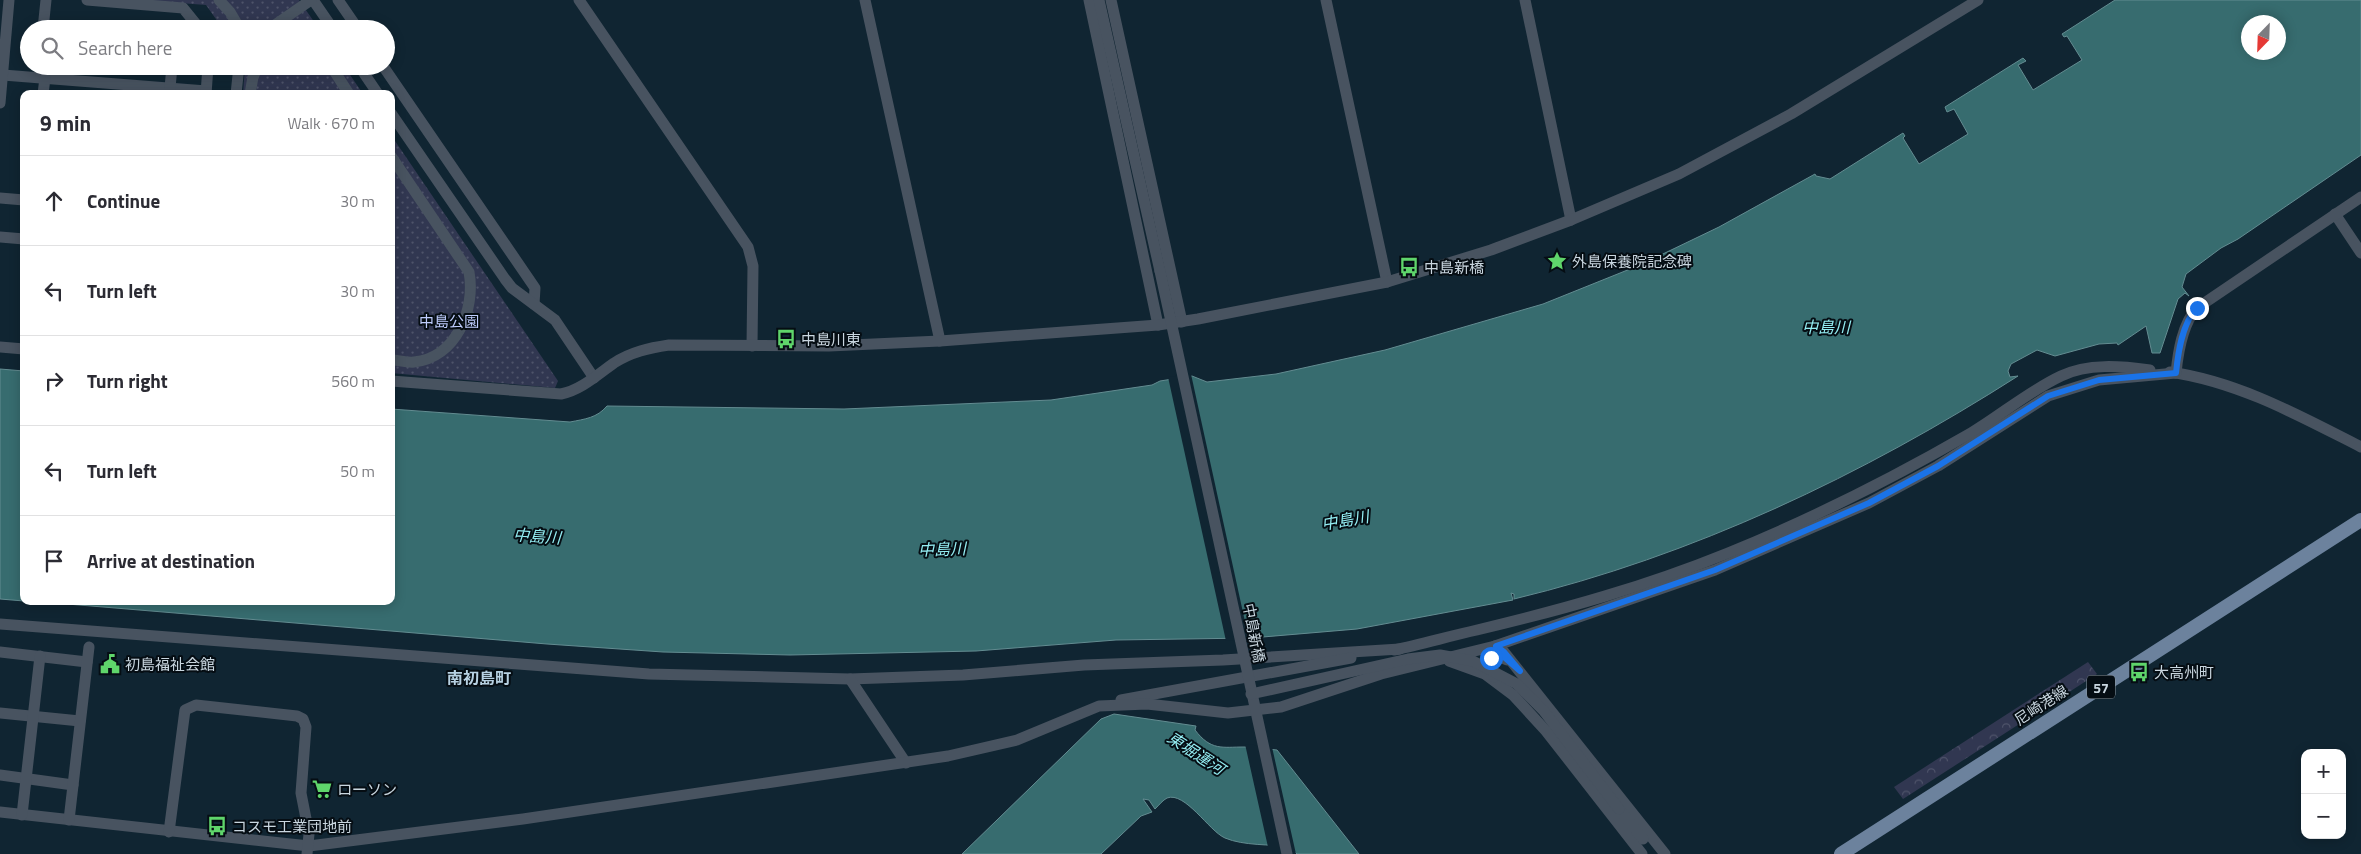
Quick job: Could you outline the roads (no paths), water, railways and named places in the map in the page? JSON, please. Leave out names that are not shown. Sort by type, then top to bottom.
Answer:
[{"type":"main road","name":"尼崎港線","points":[[1840,854],[2361,520]]},
{"type":"street","points":[[0,103],[4,25],[9,0]]},
{"type":"street","points":[[44,20],[46,0]]},
{"type":"street","points":[[87,0],[184,8],[193,20]]},
{"type":"street","points":[[219,0],[235,20]]},
{"type":"street","points":[[230,12],[233,0]]},
{"type":"street","points":[[282,20],[312,0],[326,20]]},
{"type":"street","points":[[338,0],[352,20]]},
{"type":"street","points":[[579,0],[748,247],[753,266],[752,346]]},
{"type":"street","points":[[866,0],[940,341]]},
{"type":"street","points":[[1089,0],[1158,325]]},
{"type":"street","name":"中島新橋","points":[[1099,0],[1214,513],[1251,694],[1287,854]]},
{"type":"street","points":[[1111,0],[1182,322]]},
{"type":"street","points":[[1326,0],[1387,282]]},
{"type":"street","points":[[1524,0],[1571,220]]},
{"type":"street","points":[[395,381],[548,395],[571,392],[625,356],[652,347],[680,344],[828,346],[940,341],[1158,325],[1387,282],[1491,250],[1571,220],[1679,174],[1791,114],[1978,0]]},
{"type":"street","points":[[2,75],[20,75]]},
{"type":"street","points":[[41,75],[43,90]]},
{"type":"street","points":[[47,75],[124,89],[167,90],[170,75]]},
{"type":"street","points":[[206,90],[207,75]]},
{"type":"street","points":[[236,90],[238,75]]},
{"type":"street","points":[[251,90],[254,75]]},
{"type":"street","points":[[337,75],[347,90]]},
{"type":"street","points":[[365,75],[375,90]]},
{"type":"street","points":[[389,75],[535,288],[534,304]]},
{"type":"street","points":[[83,90],[84,81]]},
{"type":"street","points":[[395,119],[505,279],[512,288],[555,320],[594,378]]},
{"type":"street","points":[[395,360],[414,362],[440,352],[462,328],[470,299],[469,272],[396,169]]},
{"type":"street","points":[[2176,373],[2178,353],[2193,312],[2361,197]]},
{"type":"street","points":[[0,198],[20,200]]},
{"type":"street","points":[[2335,214],[2361,253]]},
{"type":"street","points":[[0,237],[20,239]]},
{"type":"street","points":[[0,347],[20,349]]},
{"type":"street","points":[[0,812],[308,850],[906,763],[995,746],[1017,740],[1099,706],[1143,694],[1400,649],[1595,601],[1727,554],[1794,525],[1888,479],[1972,432],[2062,376],[2090,367],[2123,366],[2206,379],[2249,392],[2361,446]]},
{"type":"street","points":[[1099,706],[1147,704],[1219,712],[1259,711],[1281,707],[1382,674],[1496,646],[1715,570],[1869,503],[1938,466],[2048,396],[2099,380],[2176,373]]},
{"type":"street","points":[[0,624],[649,674],[850,679],[963,675],[1084,665],[1223,660],[1400,649]]},
{"type":"street","points":[[1496,646],[1504,652],[1520,671],[1664,854]]},
{"type":"street","points":[[69,820],[89,647]]},
{"type":"street","points":[[0,652],[87,662]]},
{"type":"street","points":[[1498,682],[1489,668],[1489,663],[1495,655],[1504,657],[1520,671]]},
{"type":"street","points":[[22,815],[40,656]]},
{"type":"street","points":[[1251,694],[1408,659],[1440,656],[1473,661],[1517,684],[1543,710],[1655,854]]},
{"type":"street","points":[[1435,660],[1461,664],[1498,682],[1513,695],[1546,731],[1642,854]]},
{"type":"street","points":[[850,679],[906,763]]},
{"type":"street","points":[[169,832],[183,716],[190,706],[196,705],[297,716],[303,719],[306,726],[301,792],[308,850]]},
{"type":"street","points":[[0,713],[80,721]]},
{"type":"street","points":[[0,775],[73,785]]},
{"type":"water","name":"中島川","points":[[2115,0],[2361,0],[2361,155],[2238,239],[2221,248],[2186,274],[2182,287],[2189,296],[2185,293],[2178,299],[2160,353],[2152,353],[2146,326],[2118,345],[2117,343],[2099,344],[2055,356],[2037,350],[2011,364],[2008,371],[2010,377],[2018,376],[1899,447],[1838,479],[1711,536],[1581,581],[1514,599],[1514,594],[1511,593],[1513,600],[1357,629],[1251,638],[1116,640],[976,651],[790,655],[663,652],[547,644],[79,605],[395,605],[395,409],[570,422],[595,416],[607,406],[844,409],[1051,400],[1152,385],[1160,381],[1192,376],[1207,382],[1276,374],[1385,350],[1543,304],[1640,265],[1719,227],[1815,174],[1816,176],[1830,179],[1903,133],[1905,136],[1903,138],[1919,164],[1968,134],[1954,109],[1947,112],[1945,107],[2023,58],[2026,61],[2018,65],[2033,90],[2082,60],[2067,36],[2064,37],[2062,34]]},
{"type":"water","points":[[0,369],[20,371],[20,601],[0,599]]},
{"type":"water","name":"東堀運河","points":[[1114,714],[1196,726],[1195,730],[1206,742],[1212,745],[1277,750],[1359,854],[1297,854],[1290,847],[1232,841],[1219,834],[1189,806],[1174,797],[1167,798],[1155,809],[1149,800],[1143,799],[1152,812],[1141,816],[1101,854],[962,854],[1101,719]]},
{"type":"place","name":"外島保養院記念碑","points":[[1557,261]]},
{"type":"place","name":"中島新橋","points":[[1409,267]]},
{"type":"place","name":"中島川東","points":[[786,339]]},
{"type":"place","name":"初島福祉会館","points":[[110,664]]},
{"type":"place","name":"大高州町","points":[[2139,672]]},
{"type":"place","name":"ローソン","points":[[322,789]]},
{"type":"place","name":"コスモ工業団地前","points":[[217,826]]},
{"type":"district","name":"南初島町","points":[[479,678]]},
{"type":"park label","name":"中島公園","points":[[449,321]]}]
